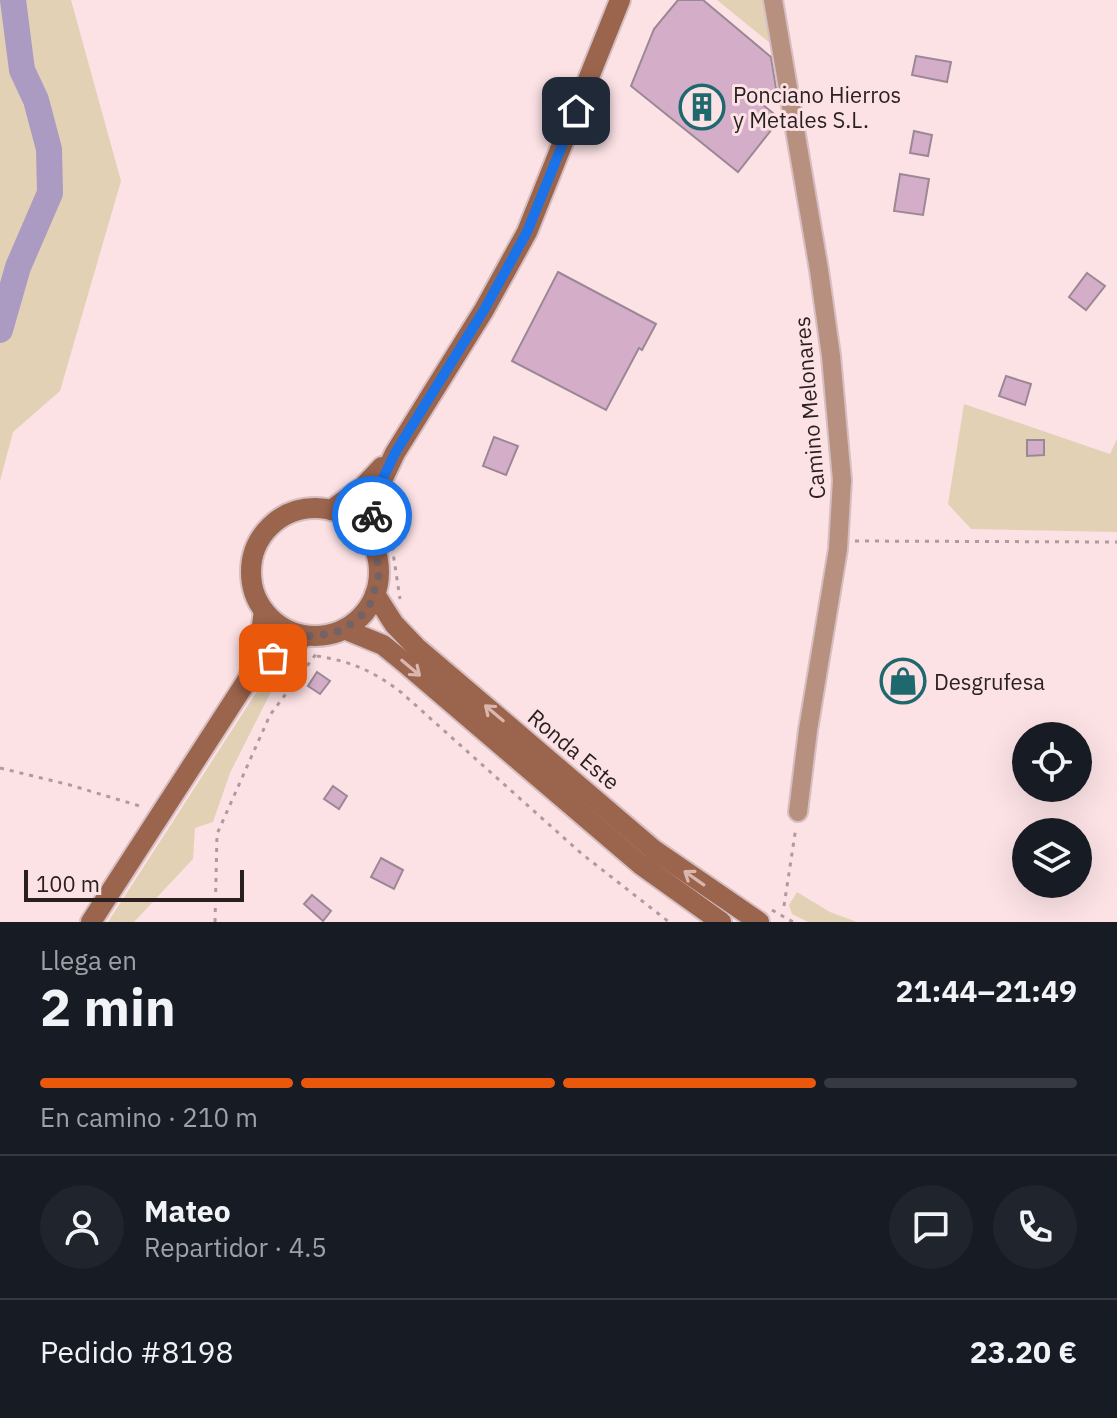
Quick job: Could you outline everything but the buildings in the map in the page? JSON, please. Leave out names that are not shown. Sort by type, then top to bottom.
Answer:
[{"type":"main road","points":[[248,679],[292,643],[312,643],[344,629],[363,614],[375,594],[379,575],[370,534],[377,491],[395,453],[484,310],[527,232],[620,0]]},
{"type":"main road","points":[[331,510],[363,487],[395,453]]},
{"type":"main road","points":[[312,643],[282,627],[264,611],[255,595],[251,578],[257,544],[280,518],[314,508],[331,510],[370,534]]},
{"type":"main road","name":"Ronda Este","points":[[375,594],[394,624],[416,647],[654,850],[764,915]]},
{"type":"main road","points":[[91,922],[248,679],[259,647],[264,611]]},
{"type":"main road","name":"Ronda Este","points":[[344,629],[383,645],[640,864],[721,922]]},
{"type":"street","name":"Camino Melonares","points":[[773,0],[819,270],[831,356],[842,480],[839,541],[798,812]]},
{"type":"path","points":[[370,534],[388,538],[392,546],[396,587],[403,608]]},
{"type":"path","points":[[839,541],[1117,542]]},
{"type":"path","points":[[215,922],[217,834],[270,715],[309,661],[312,643],[379,675],[582,854],[669,922]]},
{"type":"path","points":[[0,768],[162,813]]},
{"type":"path","points":[[784,906],[798,812]]},
{"type":"path","points":[[764,915],[793,922]]},
{"type":"shaded area","points":[[0,0],[71,0],[121,181],[60,391],[13,432],[0,481]]},
{"type":"shaded area","points":[[717,0],[770,0],[776,48]]},
{"type":"shaded area","points":[[964,404],[1110,454],[1117,439],[1117,532],[971,529],[948,504]]},
{"type":"shaded area","points":[[298,658],[275,684],[230,773],[213,822],[195,828],[193,859],[134,922],[108,922],[263,682]]},
{"type":"shaded area","points":[[797,892],[830,912],[857,922],[808,922],[792,914],[789,905]]},
{"type":"waterway","points":[[0,330],[18,267],[50,193],[49,149],[36,100],[22,70],[13,0]]},
{"type":"way so far","points":[[273,658],[306,636],[344,629],[370,604],[379,575],[377,557],[370,539],[372,516]]},
{"type":"place","name":"Ponciano Hierros y Metales S.L.","points":[[702,107]]},
{"type":"place","name":"Desgrufesa","points":[[903,681]]},
{"type":"route","points":[[372,516],[377,491],[395,453],[484,310],[527,232],[576,111]]}]
